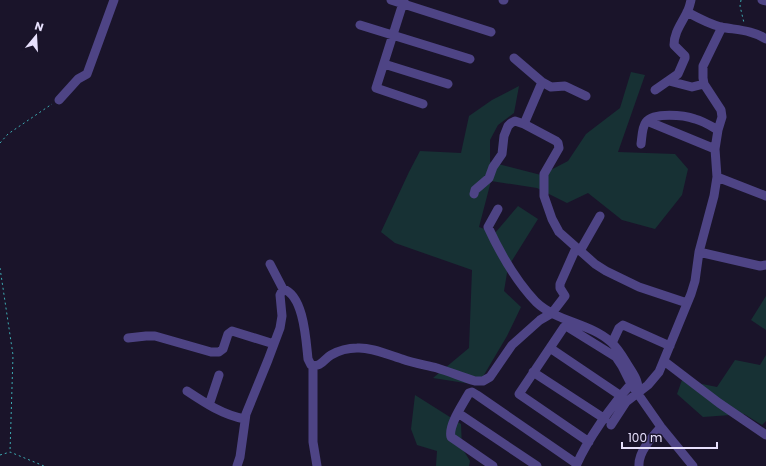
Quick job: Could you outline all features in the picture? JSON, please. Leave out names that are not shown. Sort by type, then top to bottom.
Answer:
[{"type":"street","points":[[59,100],[78,79],[87,74],[114,0]]},
{"type":"street","points":[[391,0],[403,2],[491,32]]},
{"type":"street","points":[[655,90],[680,72],[686,58],[674,45],[674,41],[691,0]]},
{"type":"street","points":[[762,0],[766,1]]},
{"type":"street","points":[[403,2],[376,88],[423,104]]},
{"type":"street","points":[[687,12],[708,23],[746,31],[762,36],[766,39]]},
{"type":"street","points":[[360,25],[470,59]]},
{"type":"street","points":[[494,466],[451,437],[450,432],[452,425],[469,393],[472,392],[576,465],[589,442],[626,402],[652,381],[659,372],[695,281],[699,252],[714,196],[717,177],[715,149],[722,117],[721,110],[704,84],[703,78],[704,63],[722,27]]},
{"type":"street","points":[[514,58],[551,88],[565,86],[586,96]]},
{"type":"street","points":[[384,64],[448,84]]},
{"type":"street","points":[[669,81],[692,87],[704,84]]},
{"type":"street","points":[[524,124],[542,82]]},
{"type":"street","points":[[641,144],[644,126],[648,121],[656,117],[688,117],[696,119],[718,130]]},
{"type":"street","points":[[474,194],[475,190],[489,178],[493,167],[502,154],[504,136],[508,126],[511,122],[515,121],[524,124],[556,141],[559,145],[556,154],[544,173],[544,196],[552,219],[559,232],[600,268],[626,282],[687,303]]},
{"type":"street","points":[[648,121],[715,149]]},
{"type":"street","points":[[717,177],[766,196]]},
{"type":"street","points":[[498,209],[489,225],[490,231],[518,279],[536,301],[552,312],[595,332],[612,343],[636,379],[638,384],[638,392]]},
{"type":"street","points":[[313,366],[317,366],[324,362],[329,356],[337,352],[364,348],[439,369],[475,382],[480,382],[490,377],[512,345],[540,320],[552,312],[565,296],[560,288],[560,284],[578,249],[600,216]]},
{"type":"street","points":[[699,252],[760,266],[766,265]]},
{"type":"street","points":[[270,264],[283,289],[287,290],[293,297],[300,310],[308,359],[313,366],[313,442],[317,466]]},
{"type":"street","points":[[237,466],[240,457],[247,410],[280,328],[282,316],[280,295],[283,289]]},
{"type":"street","points":[[589,442],[519,394],[566,326],[616,357],[631,384],[661,427],[693,466]]},
{"type":"street","points":[[612,343],[619,328],[623,326],[670,346]]},
{"type":"street","points":[[128,338],[155,336],[217,352],[222,349],[229,332],[235,331],[274,344]]},
{"type":"street","points":[[550,348],[621,396]]},
{"type":"street","points":[[664,361],[719,403],[766,435]]},
{"type":"street","points":[[533,372],[608,422]]},
{"type":"street","points":[[209,405],[219,375]]},
{"type":"street","points":[[608,422],[621,396],[631,384]]},
{"type":"street","points":[[187,391],[209,405],[229,415],[245,419]]},
{"type":"street","points":[[458,413],[537,466]]},
{"type":"street","points":[[639,466],[651,438],[661,427]]},
{"type":"path","points":[[741,0],[740,6],[746,31]]},
{"type":"path","points":[[0,143],[8,134],[59,100]]},
{"type":"path","points":[[0,268],[13,355],[10,452]]},
{"type":"path","points":[[0,455],[10,452],[44,466]]},
{"type":"green space","points":[[631,72],[645,75],[618,152],[675,154],[688,169],[682,195],[655,229],[622,220],[588,193],[567,203],[537,188],[491,181],[479,227],[495,233],[518,206],[538,219],[508,267],[504,291],[521,307],[507,336],[478,385],[433,378],[469,348],[472,270],[395,243],[381,232],[420,151],[461,153],[469,116],[492,100],[519,86],[514,113],[498,125],[490,140],[490,162],[541,175],[568,161],[586,134],[620,108]]},
{"type":"green space","points":[[766,296],[766,330],[751,320]]},
{"type":"green space","points":[[766,355],[766,421],[762,425],[744,414],[703,417],[677,394],[682,380],[717,387],[735,360],[760,365]]},
{"type":"green space","points":[[415,395],[461,424],[462,448],[470,461],[469,466],[436,466],[437,451],[417,445],[411,429]]}]
